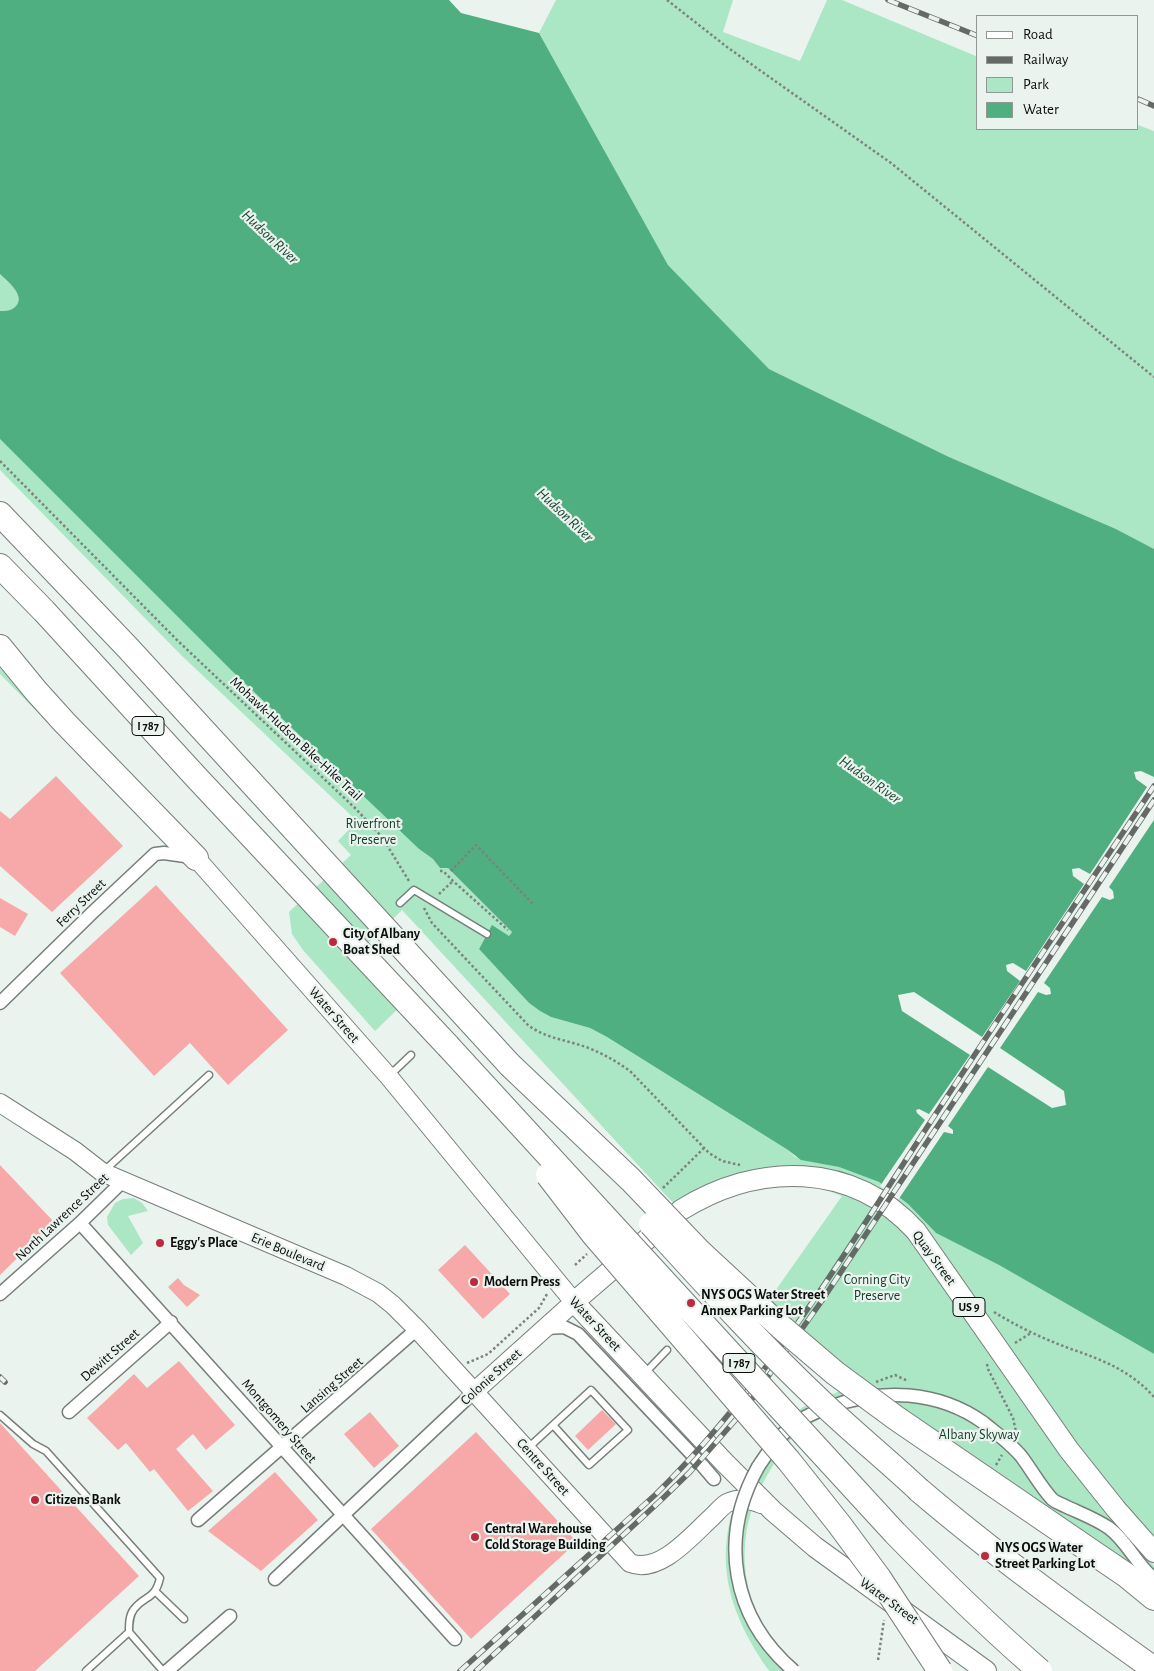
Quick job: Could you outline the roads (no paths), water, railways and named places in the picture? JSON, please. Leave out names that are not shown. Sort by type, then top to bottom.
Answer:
[{"type":"highway","name":"I 787","points":[[0,514],[115,634],[323,860],[765,1347],[823,1404],[958,1523],[1039,1586],[1154,1669]]},
{"type":"highway","name":"I 787","points":[[0,566],[448,1046],[895,1533],[945,1584],[1006,1642],[1040,1671]]},
{"type":"highway","points":[[0,647],[59,716],[196,858]]},
{"type":"highway","points":[[448,1046],[594,1235],[783,1453],[839,1524],[880,1578],[940,1671]]},
{"type":"highway","points":[[510,1065],[631,1180],[699,1251],[781,1327],[835,1373],[888,1413],[1126,1575],[1154,1598]]},
{"type":"highway","points":[[1103,1633],[1154,1663]]},
{"type":"main road","name":"Quay Street","points":[[719,1190],[765,1177],[787,1175],[813,1176],[858,1189],[885,1204],[898,1214],[916,1231],[933,1253],[1069,1450],[1116,1509],[1154,1552]]},
{"type":"main road","name":"Colonie Street","points":[[574,1302],[681,1210],[719,1190]]},
{"type":"main road","name":"Water Street","points":[[574,1302],[730,1469],[773,1511],[815,1547],[986,1671]]},
{"type":"street","name":"Ferry Street","points":[[0,1003],[155,854],[172,853],[196,858]]},
{"type":"street","name":"Water Street","points":[[196,858],[389,1077],[574,1302]]},
{"type":"street","name":"Erie Boulevard","points":[[0,1104],[75,1151],[102,1172],[122,1182],[364,1285],[393,1305],[474,1391]]},
{"type":"street","name":"North Lawrence Street","points":[[0,1294],[80,1223],[122,1182]]},
{"type":"street","name":"Montgomery Street","points":[[80,1223],[456,1639]]},
{"type":"street","name":"Colonie Street","points":[[276,1579],[474,1391],[574,1302]]},
{"type":"street","name":"Dewitt Street","points":[[69,1412],[171,1322]]},
{"type":"street","points":[[546,1328],[564,1327],[578,1334],[714,1479]]},
{"type":"street","name":"Lansing Street","points":[[198,1520],[417,1330]]},
{"type":"street","name":"Centre Street","points":[[474,1391],[630,1563],[646,1566],[660,1561],[679,1547],[726,1504],[737,1500],[750,1500],[764,1505],[773,1511]]},
{"type":"street","points":[[794,1671],[771,1648],[758,1631],[750,1616],[739,1584],[736,1553],[737,1526],[747,1490],[758,1467],[782,1435],[801,1419],[846,1401],[886,1394],[918,1396],[950,1405],[983,1423],[1019,1454],[1053,1500],[1111,1529],[1121,1539],[1143,1570],[1154,1579]]},
{"type":"street","points":[[165,1671],[230,1616]]},
{"type":"lane","points":[[400,902],[414,890],[487,934]]},
{"type":"lane","points":[[389,1077],[411,1056]]},
{"type":"lane","points":[[102,1172],[209,1075]]},
{"type":"lane","points":[[643,1375],[667,1350]]},
{"type":"lane","points":[[527,1449],[553,1425],[591,1390],[628,1430],[588,1465],[553,1425]]},
{"type":"lane","points":[[0,1415],[33,1444],[46,1452],[160,1578],[156,1591],[134,1609],[129,1620],[128,1632],[86,1671]]},
{"type":"lane","points":[[156,1591],[184,1619]]},
{"type":"lane","points":[[128,1632],[165,1671]]},
{"type":"water","name":"Hudson River","points":[[0,0],[449,0],[461,13],[539,33],[668,265],[769,369],[949,457],[1116,529],[1154,549],[1154,1354],[999,1265],[936,1233],[908,1204],[879,1182],[839,1167],[801,1160],[607,1037],[590,1028],[551,1017],[529,1003],[479,949],[492,925],[509,936],[512,932],[448,868],[440,868],[433,859],[419,849],[233,672],[0,439],[0,311],[13,308],[18,303],[19,298],[15,289],[0,274]]},
{"type":"railway","points":[[888,0],[976,35]]},
{"type":"railway","points":[[1139,99],[1154,106]]},
{"type":"railway","points":[[460,1671],[655,1495],[694,1455],[765,1368],[830,1276],[979,1047],[1154,786]]},
{"type":"railway","points":[[476,1671],[690,1472],[745,1409],[821,1302],[1154,800]]},
{"type":"railway","points":[[0,1377],[5,1382]]},
{"type":"place","name":"City of Albany Boat Shed","points":[[333,942]]},
{"type":"place","name":"Eggy's Place","points":[[160,1243]]},
{"type":"place","name":"Modern Press","points":[[474,1282]]},
{"type":"place","name":"NYS OGS Water Street Annex Parking Lot","points":[[691,1303]]},
{"type":"place","name":"Citizens Bank","points":[[35,1500]]},
{"type":"place","name":"Central Warehouse Cold Storage Building","points":[[475,1537]]},
{"type":"place","name":"NYS OGS Water Street Parking Lot","points":[[985,1556]]},
{"type":"park label","name":"Riverfront Preserve","points":[[373,832]]},
{"type":"park label","name":"Corning City Preserve","points":[[877,1288]]},
{"type":"park label","name":"Albany Skyway","points":[[979,1435]]}]
